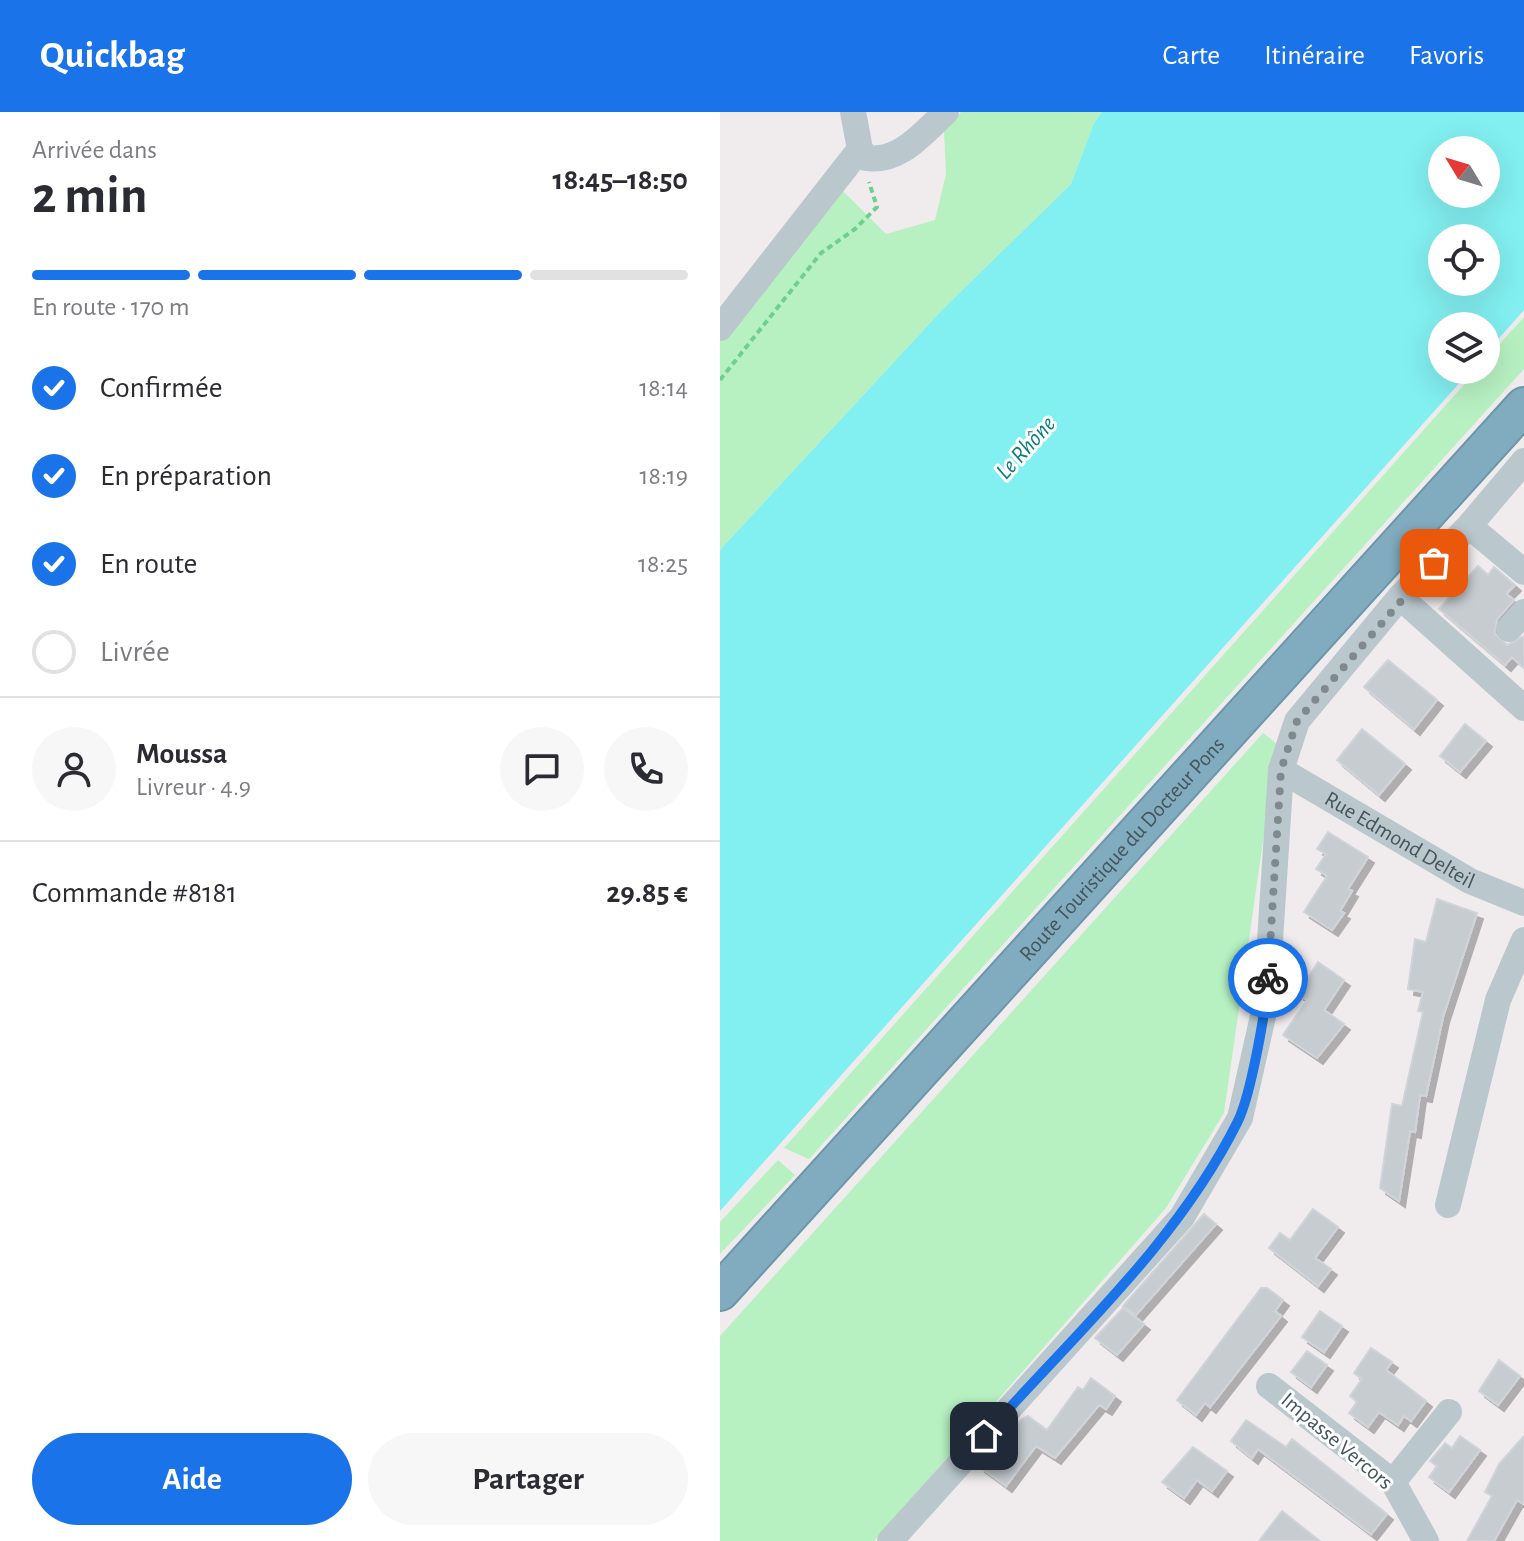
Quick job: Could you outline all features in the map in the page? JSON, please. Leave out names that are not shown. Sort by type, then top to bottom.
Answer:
[{"type":"highway","name":"Route Touristique du Docteur Pons","points":[[720,1292],[1524,406]]},
{"type":"street","points":[[853,112],[868,154]]},
{"type":"street","points":[[720,328],[868,154],[905,149],[946,112]]},
{"type":"street","points":[[890,1541],[1182,1217],[1240,1118],[1266,1003],[1281,770],[1297,721],[1400,597],[1469,526],[1524,461]]},
{"type":"street","points":[[1469,526],[1524,572]]},
{"type":"street","points":[[1400,597],[1524,708]]},
{"type":"street","name":"Rue Edmond Delteil","points":[[1281,770],[1470,881],[1524,903]]},
{"type":"street","points":[[1448,1205],[1498,1000],[1524,940]]},
{"type":"street","name":"Impasse Vercors","points":[[1269,1386],[1393,1482],[1426,1541]]},
{"type":"street","points":[[1393,1482],[1449,1412]]},
{"type":"path","points":[[720,380],[821,253],[877,207],[869,183],[868,154]]},
{"type":"green space","points":[[961,112],[1102,112],[1094,123],[1071,184],[943,309],[720,550],[720,339],[840,188],[886,234],[935,220],[946,174],[944,131]]},
{"type":"green space","points":[[1524,317],[1524,369],[809,1159],[784,1148],[1465,384],[1500,384],[1500,344]]},
{"type":"green space","points":[[1263,733],[1277,744],[1224,1113],[1166,1208],[874,1541],[720,1541],[720,1336]]},
{"type":"green space","points":[[778,1160],[795,1175],[720,1254],[720,1222]]},
{"type":"water","name":"Le Rhône","points":[[1102,112],[1524,112],[1524,310],[1500,337],[1500,312],[1428,312],[1428,384],[1458,384],[720,1211],[720,550],[943,309],[1071,184],[1094,123]]},
{"type":"building","points":[[1478,566],[1488,575],[1494,567],[1515,585],[1506,594],[1514,600],[1497,619],[1494,633],[1507,645],[1524,636],[1524,668],[1512,657],[1505,665],[1439,609]]},
{"type":"building","points":[[1388,660],[1437,700],[1414,729],[1364,687]]},
{"type":"building","points":[[1465,724],[1486,741],[1460,772],[1440,756]]},
{"type":"building","points":[[1362,729],[1405,764],[1379,795],[1337,760]]},
{"type":"building","points":[[1328,832],[1368,857],[1348,889],[1352,891],[1340,911],[1344,913],[1332,930],[1304,912],[1327,876],[1316,869],[1326,854],[1317,849]]},
{"type":"building","points":[[1437,899],[1477,913],[1443,1017],[1426,1096],[1420,1095],[1415,1132],[1410,1131],[1399,1201],[1380,1188],[1392,1104],[1402,1106],[1423,1012],[1418,1011],[1423,992],[1408,989],[1415,939],[1426,942]]},
{"type":"building","points":[[1318,962],[1344,980],[1324,1010],[1344,1024],[1317,1058],[1283,1035],[1307,1000],[1298,994]]},
{"type":"building","points":[[1313,1209],[1338,1227],[1315,1258],[1331,1269],[1318,1286],[1269,1248],[1280,1233],[1290,1240]]},
{"type":"building","points":[[1204,1214],[1216,1224],[1136,1315],[1123,1306]]},
{"type":"building","points":[[1261,1288],[1267,1288],[1283,1300],[1275,1311],[1281,1316],[1210,1407],[1205,1403],[1196,1415],[1177,1400]]},
{"type":"building","points":[[1123,1308],[1144,1324],[1117,1355],[1095,1338]]},
{"type":"building","points":[[1320,1311],[1342,1326],[1324,1352],[1302,1337]]},
{"type":"building","points":[[1371,1348],[1392,1362],[1386,1370],[1426,1401],[1411,1421],[1404,1416],[1398,1425],[1379,1412],[1368,1427],[1349,1413],[1357,1402],[1350,1396],[1362,1379],[1354,1373]]},
{"type":"building","points":[[1307,1351],[1327,1365],[1311,1387],[1291,1372]]},
{"type":"building","points":[[1499,1360],[1520,1376],[1498,1405],[1479,1391]]},
{"type":"building","points":[[1091,1378],[1115,1396],[1106,1409],[1099,1405],[1055,1458],[1036,1446],[1006,1486],[979,1466],[1022,1419],[1028,1416],[1047,1430],[1078,1387],[1083,1390]]},
{"type":"building","points":[[1246,1420],[1286,1447],[1292,1439],[1387,1514],[1371,1534],[1258,1449],[1252,1458],[1231,1441]]},
{"type":"building","points":[[1460,1436],[1480,1450],[1449,1492],[1429,1477],[1437,1466],[1430,1461],[1445,1443],[1452,1448]]},
{"type":"building","points":[[1524,1436],[1524,1504],[1517,1500],[1494,1541],[1467,1541],[1492,1496],[1485,1492],[1499,1464]]},
{"type":"building","points":[[1193,1447],[1227,1471],[1212,1491],[1197,1480],[1184,1498],[1162,1482]]},
{"type":"building","points":[[1282,1511],[1320,1541],[1259,1541]]},
{"type":"way so far","points":[[1268,978],[1281,770],[1297,721],[1400,597],[1434,563]]},
{"type":"route","points":[[984,1436],[1182,1217],[1240,1118],[1266,1003],[1268,978]]}]
